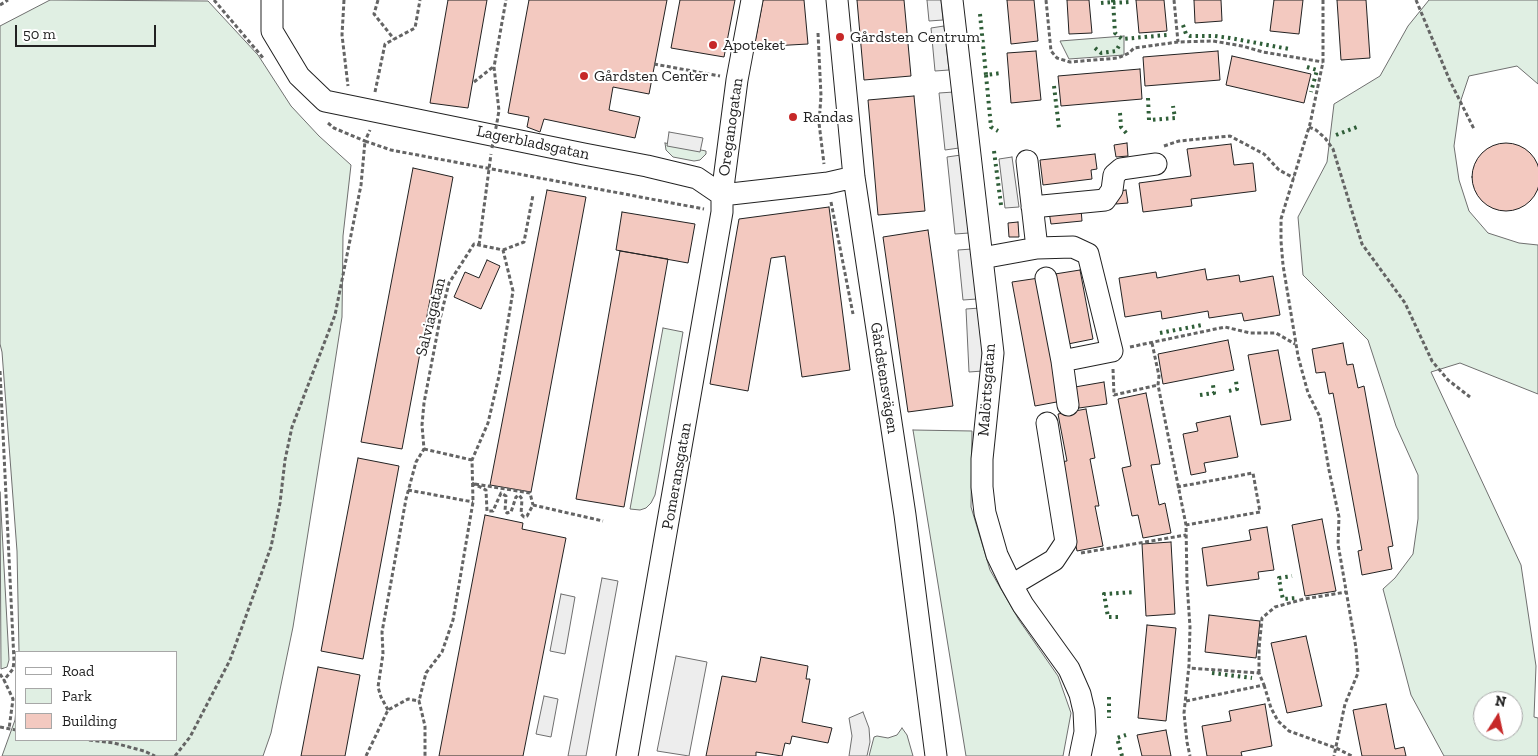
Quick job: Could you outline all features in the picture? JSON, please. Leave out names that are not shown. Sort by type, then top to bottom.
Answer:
[{"type":"street","name":"Lagerbladsgatan","points":[[272,0],[272,31],[299,76],[325,100],[697,178],[722,204]]},
{"type":"street","name":"Oreganogatan","points":[[722,204],[737,80],[752,0]]},
{"type":"street","name":"Gårdstensvägen","points":[[837,0],[854,178],[905,515],[936,756]]},
{"type":"street","name":"Malörtsgatan","points":[[952,0],[993,353],[982,459],[982,487],[985,513],[997,554],[1012,586],[1023,605],[1069,669],[1080,694],[1084,711],[1085,732],[1080,756]]},
{"type":"street","points":[[1027,161],[1037,248]]},
{"type":"street","points":[[1032,207],[1105,200],[1112,190],[1114,175],[1121,169],[1151,165]]},
{"type":"street","points":[[722,204],[854,178]]},
{"type":"street","name":"Pomeransgatan","points":[[627,756],[722,204]]},
{"type":"street","points":[[982,258],[1037,248],[1073,246],[1088,254],[1112,351],[1062,361]]},
{"type":"street","points":[[1046,278],[1062,361],[1068,405]]},
{"type":"street","points":[[1012,586],[1054,560],[1066,542],[1047,423]]},
{"type":"path","points":[[0,5],[8,0]]},
{"type":"path","points":[[344,0],[342,35],[350,94],[364,108],[385,44],[416,28],[420,0]]},
{"type":"path","points":[[378,0],[374,14],[394,39]]},
{"type":"path","points":[[499,112],[494,67],[506,0]]},
{"type":"path","points":[[1046,0],[1051,51],[1056,58],[1070,62],[1118,58],[1129,53],[1134,48],[1178,42],[1225,42],[1263,52],[1323,62]]},
{"type":"path","points":[[1174,0],[1178,42]]},
{"type":"path","points":[[1323,0],[1323,62],[1309,127],[1281,218],[1281,241],[1296,345],[1308,393],[1320,417],[1339,517],[1338,544],[1356,648],[1358,673],[1345,704],[1334,756]]},
{"type":"path","points":[[1416,0],[1450,81],[1474,130]]},
{"type":"path","points":[[818,32],[821,96],[819,123],[853,317]]},
{"type":"path","points":[[654,64],[737,80]]},
{"type":"path","points":[[474,82],[494,67]]},
{"type":"path","points":[[498,117],[489,169],[480,246],[503,250],[524,242],[533,195]]},
{"type":"path","points":[[1309,127],[1325,138],[1333,149],[1362,244],[1405,303],[1432,362],[1448,380],[1470,397]]},
{"type":"path","points":[[1151,165],[1148,157],[1165,145],[1179,141],[1230,136],[1264,154],[1279,170],[1294,178]]},
{"type":"path","points":[[175,756],[190,737],[230,660],[271,547],[292,427],[335,315],[361,185],[365,141],[390,150],[489,169],[722,204]]},
{"type":"path","name":"Salviagatan","points":[[388,710],[378,687],[383,654],[382,632],[408,490],[416,462],[424,449],[422,425],[424,403],[440,319],[449,283],[474,244],[480,246]]},
{"type":"path","points":[[425,756],[426,726],[419,701],[426,673],[442,652],[453,620],[472,502],[472,460],[488,423],[499,376],[513,291],[503,250]]},
{"type":"path","points":[[1112,351],[1225,327],[1250,333],[1276,333],[1296,345]]},
{"type":"path","points":[[1152,343],[1159,376],[1158,386],[1186,525],[1190,627],[1185,723],[1190,756]]},
{"type":"path","points":[[0,370],[14,661],[13,669],[4,680]]},
{"type":"path","points":[[1114,395],[1158,386]]},
{"type":"path","points":[[424,449],[472,460]]},
{"type":"path","points":[[1177,487],[1253,473],[1260,512],[1186,525]]},
{"type":"path","points":[[472,483],[530,493],[533,505],[527,516],[524,517],[521,514],[522,499],[518,495],[511,512],[507,513],[504,511],[506,496],[501,493],[493,511],[487,511],[486,490],[472,483]]},
{"type":"path","points":[[408,490],[472,502]]},
{"type":"path","points":[[533,505],[603,521]]},
{"type":"path","points":[[1061,551],[1076,554],[1186,535]]},
{"type":"path","points":[[1346,592],[1304,599],[1275,607],[1262,618],[1259,673],[1271,708],[1278,721],[1289,731],[1336,748],[1352,756]]},
{"type":"path","points":[[1189,668],[1259,673]]},
{"type":"path","points":[[0,674],[13,699],[9,729]]},
{"type":"path","points":[[1186,701],[1264,685]]},
{"type":"path","points":[[366,756],[388,710],[408,699],[419,701]]},
{"type":"path","points":[[0,727],[15,730]]},
{"type":"path","points":[[97,741],[114,743],[155,756]]},
{"type":"green space","points":[[50,0],[208,1],[258,55],[291,106],[319,136],[351,165],[343,236],[342,317],[293,627],[271,733],[263,756],[2,756],[15,720],[15,741],[178,741],[178,651],[19,651],[17,551],[0,344],[0,26]]},
{"type":"green space","points":[[1429,0],[1538,0],[1538,84],[1517,66],[1469,76],[1460,103],[1454,146],[1459,180],[1469,211],[1488,233],[1519,243],[1538,245],[1538,394],[1460,363],[1431,372],[1521,565],[1536,666],[1534,717],[1538,718],[1538,756],[1444,756],[1411,695],[1383,589],[1395,578],[1413,554],[1418,519],[1418,475],[1396,426],[1368,340],[1303,275],[1298,217],[1327,162],[1334,104],[1380,76],[1408,26]]},
{"type":"green space","points":[[1124,36],[1124,55],[1069,59],[1060,41]]},
{"type":"green space","points":[[665,143],[706,151],[706,154],[700,160],[694,161],[673,157],[666,150]]},
{"type":"green space","points":[[663,328],[683,332],[655,495],[646,508],[640,510],[630,509]]},
{"type":"green space","points":[[913,430],[972,431],[971,507],[990,570],[1019,620],[1058,676],[1071,713],[1063,756],[966,756]]},
{"type":"green space","points":[[0,492],[9,660],[7,667],[1,669]]},
{"type":"green space","points":[[902,728],[907,735],[913,756],[869,756],[874,737],[888,738],[897,735]]},
{"type":"shaded area","points":[[927,0],[941,0],[943,20],[929,21]]},
{"type":"shaded area","points":[[944,26],[949,70],[935,71],[931,28]]},
{"type":"shaded area","points":[[954,92],[959,148],[945,150],[939,93]]},
{"type":"shaded area","points":[[669,132],[703,138],[700,152],[667,146]]},
{"type":"shaded area","points":[[961,155],[969,233],[955,234],[947,157]]},
{"type":"shaded area","points":[[1012,157],[1019,207],[1005,208],[999,159]]},
{"type":"shaded area","points":[[972,249],[977,299],[963,300],[958,250]]},
{"type":"shaded area","points":[[980,308],[983,371],[969,372],[966,309]]},
{"type":"shaded area","points":[[602,578],[618,581],[586,756],[568,756]]},
{"type":"shaded area","points":[[561,594],[575,597],[565,654],[550,651]]},
{"type":"shaded area","points":[[676,656],[707,662],[689,756],[657,751]]},
{"type":"shaded area","points":[[544,696],[558,699],[551,737],[536,734]]},
{"type":"shaded area","points":[[863,712],[869,728],[870,742],[867,756],[849,756],[852,736],[849,718]]},
{"type":"building","points":[[448,0],[487,0],[468,108],[430,103]]},
{"type":"building","name":"Gårdsten Center","points":[[529,0],[667,0],[649,94],[613,87],[609,110],[640,117],[635,138],[544,119],[540,132],[527,127],[529,117],[508,113]]},
{"type":"building","points":[[680,0],[735,0],[724,57],[671,48]]},
{"type":"building","points":[[763,0],[804,0],[808,44],[754,47]]},
{"type":"building","points":[[857,0],[904,0],[911,76],[864,80]]},
{"type":"building","points":[[1007,0],[1034,0],[1038,41],[1011,44]]},
{"type":"building","points":[[1067,0],[1089,0],[1092,33],[1069,34]]},
{"type":"building","points":[[1136,0],[1164,0],[1167,31],[1139,33]]},
{"type":"building","points":[[1194,0],[1221,0],[1222,21],[1195,23]]},
{"type":"building","points":[[1274,0],[1303,0],[1299,34],[1270,31]]},
{"type":"building","points":[[1337,0],[1366,0],[1370,58],[1341,60]]},
{"type":"building","points":[[1036,51],[1041,100],[1011,103],[1007,53]]},
{"type":"building","points":[[1218,51],[1220,80],[1145,86],[1143,57]]},
{"type":"building","points":[[1232,56],[1311,74],[1304,103],[1226,85]]},
{"type":"building","points":[[1140,69],[1142,99],[1061,106],[1058,76]]},
{"type":"building","points":[[914,96],[925,211],[878,215],[868,100]]},
{"type":"building","points":[[1127,143],[1128,156],[1116,157],[1114,145]]},
{"type":"building","points":[[1506,143],[1519,146],[1530,153],[1537,164],[1539,184],[1537,190],[1530,201],[1519,208],[1506,211],[1493,208],[1482,201],[1475,190],[1472,177],[1475,164],[1482,153],[1493,146]]},
{"type":"building","points":[[1231,144],[1234,165],[1253,163],[1256,191],[1191,199],[1192,206],[1143,212],[1139,183],[1191,176],[1187,149]]},
{"type":"building","points":[[1095,154],[1097,169],[1091,170],[1092,179],[1043,185],[1040,160]]},
{"type":"building","points":[[413,168],[453,177],[402,449],[361,442]]},
{"type":"building","points":[[547,190],[586,197],[531,492],[490,485]]},
{"type":"building","points":[[1126,190],[1128,203],[1116,204],[1114,192]]},
{"type":"building","points":[[829,207],[850,370],[802,377],[785,256],[771,258],[748,391],[710,384],[739,219]]},
{"type":"building","points":[[1081,209],[1082,221],[1051,224],[1049,212]]},
{"type":"building","points":[[622,212],[695,224],[688,263],[616,250]]},
{"type":"building","points":[[1018,222],[1019,237],[1009,237],[1008,223]]},
{"type":"building","points":[[928,230],[953,406],[908,412],[883,237]]},
{"type":"building","points":[[620,251],[668,259],[624,507],[576,499]]},
{"type":"building","points":[[487,260],[500,266],[481,309],[454,297],[465,272],[479,278]]},
{"type":"building","points":[[1205,269],[1207,280],[1239,275],[1240,282],[1273,276],[1280,315],[1244,321],[1242,313],[1209,318],[1208,311],[1162,319],[1161,311],[1125,317],[1119,278],[1156,272],[1157,278]]},
{"type":"building","points":[[1080,270],[1093,339],[1068,344],[1055,274]]},
{"type":"building","points":[[1039,278],[1062,401],[1035,406],[1012,282]]},
{"type":"building","points":[[1228,340],[1234,370],[1163,384],[1158,354]]},
{"type":"building","points":[[1343,343],[1347,365],[1353,364],[1358,388],[1364,386],[1393,546],[1388,547],[1392,569],[1362,575],[1358,551],[1362,550],[1333,393],[1329,394],[1325,372],[1316,373],[1312,349]]},
{"type":"building","points":[[1278,350],[1291,420],[1261,425],[1248,355]]},
{"type":"building","points":[[1104,382],[1107,404],[1079,408],[1075,387]]},
{"type":"building","points":[[1146,393],[1160,464],[1151,465],[1159,505],[1165,503],[1171,533],[1143,538],[1138,515],[1132,516],[1122,468],[1131,466],[1118,399]]},
{"type":"building","points":[[1086,409],[1095,458],[1090,459],[1099,506],[1095,506],[1103,546],[1077,551],[1060,462],[1067,461],[1058,414]]},
{"type":"building","points":[[1230,416],[1238,457],[1204,463],[1206,472],[1191,475],[1183,434],[1198,431],[1196,423]]},
{"type":"building","points":[[358,458],[399,466],[363,659],[321,651]]},
{"type":"building","points":[[485,515],[523,523],[522,529],[566,538],[523,756],[439,756]]},
{"type":"building","points":[[1322,519],[1336,591],[1305,596],[1292,525]]},
{"type":"building","points":[[1267,527],[1274,570],[1258,572],[1259,579],[1207,586],[1202,548],[1251,540],[1249,530]]},
{"type":"building","points":[[1171,542],[1175,614],[1146,616],[1142,544]]},
{"type":"building","points":[[1209,615],[1260,621],[1256,658],[1205,652]]},
{"type":"building","points":[[1147,625],[1176,628],[1166,721],[1138,718]]},
{"type":"building","points":[[1306,636],[1322,706],[1287,713],[1271,643]]},
{"type":"building","points":[[761,657],[808,666],[806,679],[810,679],[802,722],[832,728],[828,743],[792,736],[790,744],[785,743],[782,756],[756,752],[756,756],[706,756],[722,676],[756,682]]},
{"type":"building","points":[[318,667],[360,675],[345,756],[301,756]]},
{"type":"building","points":[[1265,704],[1272,746],[1241,752],[1242,756],[1207,756],[1202,726],[1231,721],[1229,711]]},
{"type":"building","points":[[1386,704],[1395,749],[1404,747],[1406,756],[1362,756],[1353,710]]},
{"type":"building","points":[[1166,730],[1171,756],[1142,756],[1137,735]]},
{"type":"hedge","points":[[1113,0],[1115,33],[1122,39],[1167,35]]},
{"type":"hedge","points":[[1101,3],[1113,2]]},
{"type":"hedge","points":[[1113,3],[1129,2]]},
{"type":"hedge","points":[[980,14],[986,75],[1001,73]]},
{"type":"hedge","points":[[1183,25],[1186,34],[1190,36],[1215,36],[1289,49]]},
{"type":"hedge","points":[[1095,48],[1101,53],[1116,51],[1120,44]]},
{"type":"hedge","points":[[1307,67],[1317,70],[1311,92]]},
{"type":"hedge","points":[[986,75],[991,127],[998,131]]},
{"type":"hedge","points":[[1054,86],[1059,128]]},
{"type":"hedge","points":[[1148,98],[1149,120],[1175,118],[1173,106]]},
{"type":"hedge","points":[[1120,113],[1121,127],[1127,134]]},
{"type":"hedge","points":[[1336,135],[1357,127]]},
{"type":"hedge","points":[[994,151],[1001,205]]},
{"type":"hedge","points":[[1160,333],[1202,325]]},
{"type":"hedge","points":[[1229,391],[1237,389],[1236,381]]},
{"type":"hedge","points":[[1200,395],[1214,393],[1213,385]]},
{"type":"hedge","points":[[1281,591],[1279,578],[1292,576]]},
{"type":"hedge","points":[[1118,617],[1108,617],[1104,594],[1135,592]]},
{"type":"hedge","points":[[1282,595],[1283,599],[1297,598]]},
{"type":"hedge","points":[[1212,673],[1252,678]]},
{"type":"hedge","points":[[1109,697],[1109,718]]},
{"type":"hedge","points":[[1122,756],[1117,738],[1126,735]]},
{"type":"place","name":"Gårdsten Centrum","points":[[840,37]]},
{"type":"place","name":"Apoteket","points":[[713,45]]},
{"type":"place","name":"Gårdsten Center","points":[[584,76]]},
{"type":"place","name":"Randas","points":[[793,117]]}]
